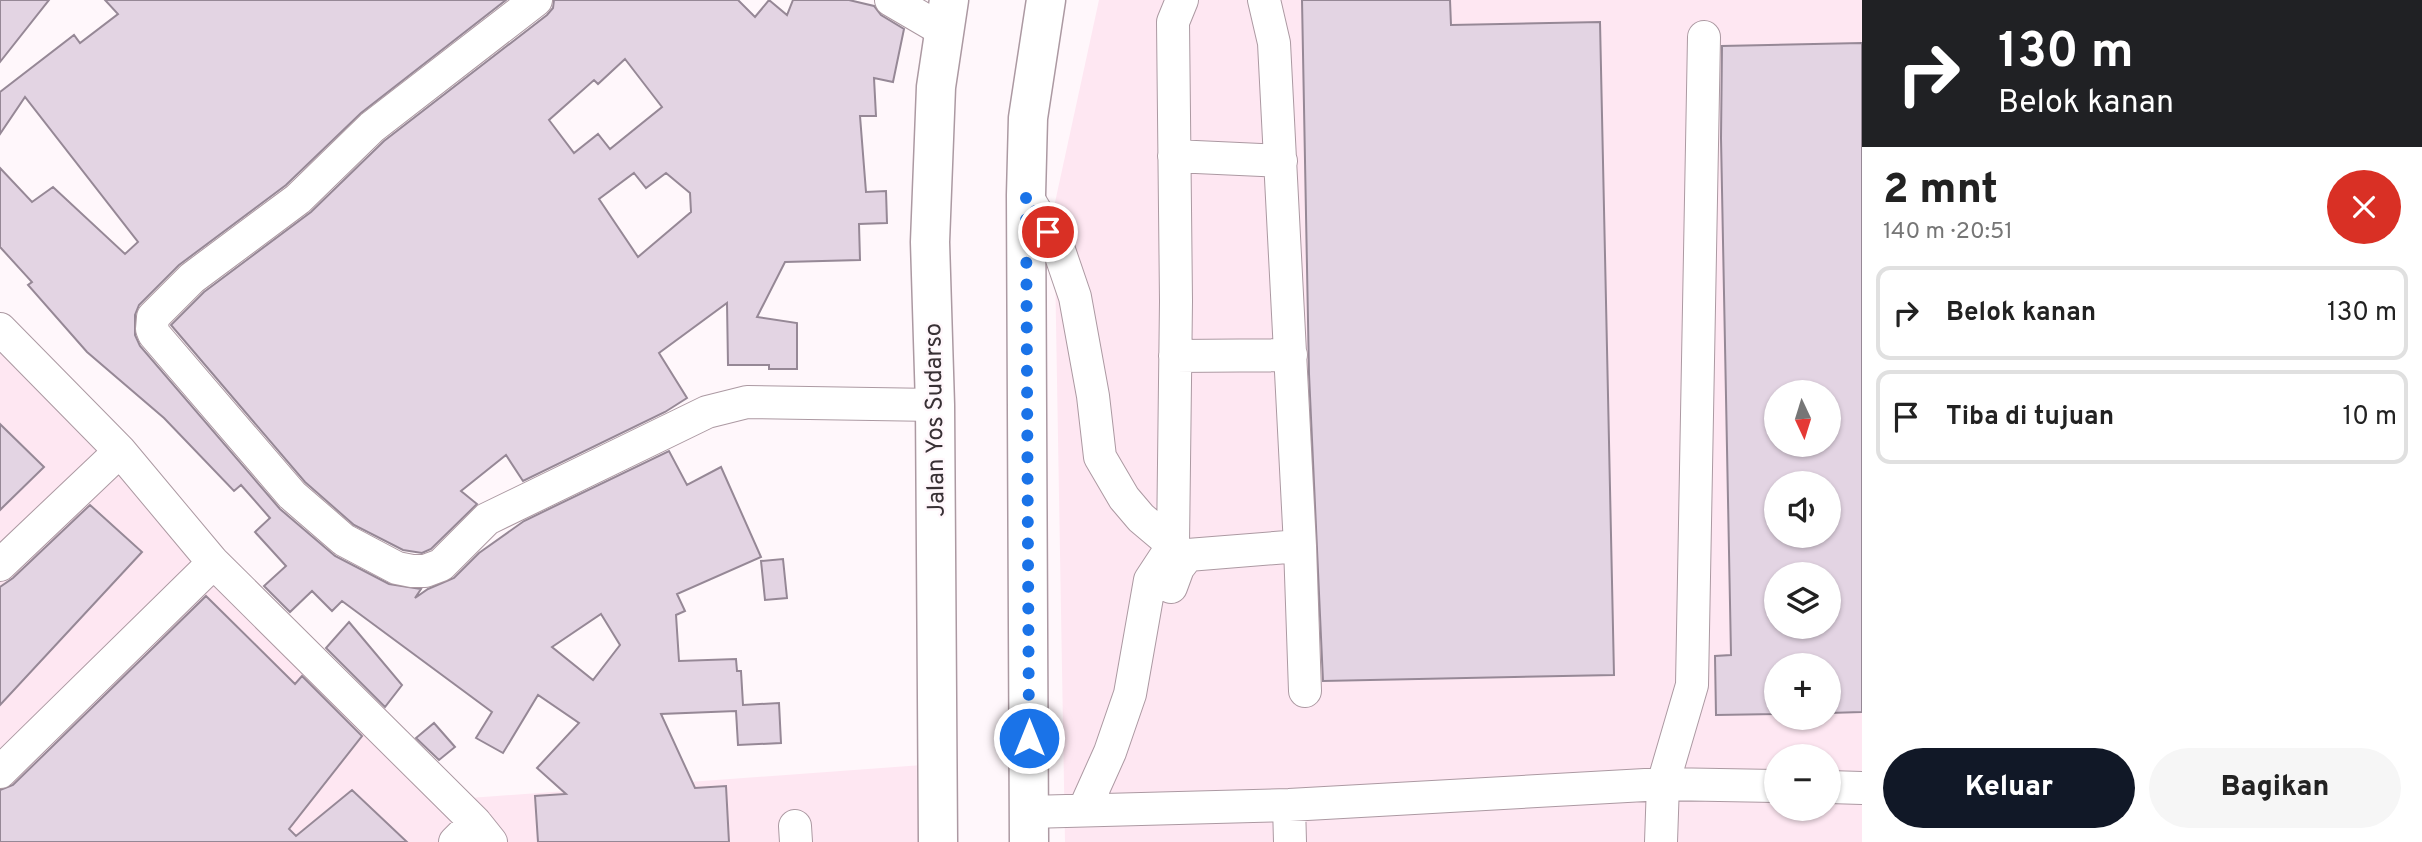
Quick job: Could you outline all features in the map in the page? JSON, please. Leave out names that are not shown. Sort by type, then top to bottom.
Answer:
[{"type":"main road","points":[[1029,827],[1026,195],[1028,118],[1046,0]]},
{"type":"main road","name":"Jalan Yos Sudarso","points":[[938,842],[935,405],[930,242],[936,87],[946,16]]},
{"type":"street","points":[[536,0],[372,127],[299,199],[192,278],[153,317],[154,334],[292,495],[344,540],[397,568],[425,571],[441,565],[487,519],[707,412],[747,402],[935,405]]},
{"type":"street","points":[[891,0],[946,16]]},
{"type":"street","points":[[1096,810],[1110,752],[1130,694],[1150,580],[1173,545],[1173,22],[1182,0]]},
{"type":"street","points":[[1264,0],[1274,43],[1305,691]]},
{"type":"street","points":[[1661,842],[1663,783],[1692,685],[1704,37]]},
{"type":"street","points":[[1174,156],[1281,161]]},
{"type":"street","points":[[1026,195],[1059,250],[1075,297],[1101,457],[1124,498],[1141,518],[1173,545]]},
{"type":"street","points":[[0,329],[120,451],[212,561],[474,835]]},
{"type":"street","points":[[1175,356],[1291,355]]},
{"type":"street","points":[[0,565],[120,451]]},
{"type":"street","points":[[1096,810],[1146,706],[1159,654],[1166,606],[1178,568],[1188,555],[1300,546]]},
{"type":"street","points":[[0,772],[212,561]]},
{"type":"street","points":[[1029,827],[1096,810],[1289,805],[1663,783],[1764,786]]},
{"type":"street","points":[[1841,787],[1862,788]]},
{"type":"street","points":[[1289,805],[1290,842]]},
{"type":"shaded area","points":[[1099,0],[1862,0],[1862,842],[1065,842],[1054,207]]},
{"type":"shaded area","points":[[0,338],[443,800],[936,764],[936,842],[0,842]]},
{"type":"building","points":[[0,0],[49,0],[0,62]]},
{"type":"building","points":[[105,0],[506,0],[361,113],[286,185],[179,265],[139,305],[135,315],[135,335],[140,346],[280,509],[335,556],[389,584],[421,589],[415,598],[454,578],[479,553],[524,521],[669,451],[687,485],[721,467],[761,557],[677,594],[685,611],[676,615],[679,661],[736,659],[737,671],[741,671],[743,705],[779,703],[781,743],[738,745],[736,711],[661,714],[695,788],[726,786],[729,842],[538,842],[535,796],[566,794],[537,768],[579,723],[538,695],[503,753],[476,738],[492,712],[342,601],[332,611],[312,591],[290,612],[264,586],[286,566],[255,532],[270,518],[241,485],[234,491],[164,418],[87,352],[28,285],[32,282],[0,247],[0,168],[32,202],[53,187],[125,254],[138,242],[25,97],[0,134],[0,92],[74,35],[80,43],[118,14]],"holes":[[[601,614],[620,645],[593,680],[552,647]]]},
{"type":"building","points":[[554,0],[738,0],[755,17],[769,0],[787,15],[793,0],[849,0],[874,6],[881,15],[904,29],[893,82],[874,78],[876,116],[860,116],[866,192],[886,191],[887,223],[859,224],[860,260],[785,262],[757,317],[797,323],[797,369],[769,369],[769,365],[728,365],[727,303],[659,353],[687,398],[665,412],[523,481],[506,455],[461,491],[477,504],[431,549],[422,553],[403,550],[354,525],[305,482],[171,325],[204,292],[311,212],[384,141],[553,8]],"holes":[[[625,59],[662,107],[610,149],[598,134],[574,153],[549,120],[594,80],[598,84]],[[634,173],[646,188],[666,173],[690,193],[691,212],[638,257],[599,199]]]},
{"type":"building","points":[[1302,0],[1450,0],[1451,25],[1600,22],[1614,675],[1323,681],[1309,374]]},
{"type":"building","points":[[1862,43],[1862,712],[1841,713],[1841,653],[1764,653],[1764,714],[1716,715],[1715,656],[1731,655],[1721,138],[1722,46]]},
{"type":"building","points":[[0,424],[44,467],[0,510]]},
{"type":"building","points":[[90,505],[142,552],[0,705],[0,587],[13,578]]},
{"type":"building","points":[[783,559],[787,598],[765,600],[761,561]]},
{"type":"building","points":[[206,596],[295,684],[302,676],[362,736],[289,829],[296,836],[352,790],[407,842],[0,842],[0,790],[13,785]]},
{"type":"building","points":[[349,622],[402,685],[385,707],[326,648]]},
{"type":"building","points":[[434,723],[455,747],[439,760],[416,738]]},
{"type":"route","points":[[1029,738],[1026,195],[1048,232]]}]
